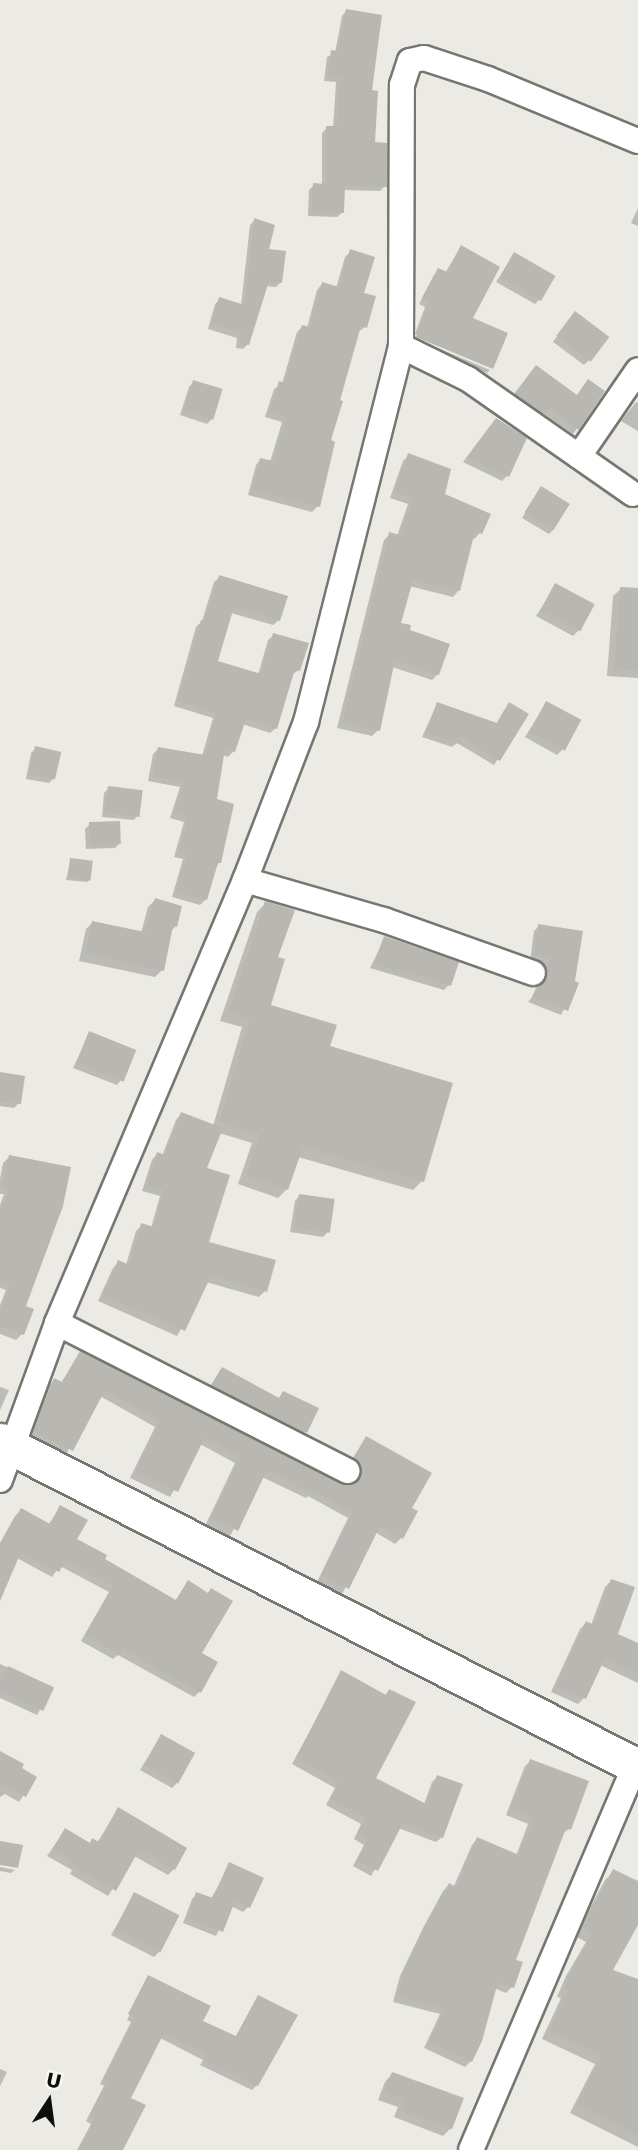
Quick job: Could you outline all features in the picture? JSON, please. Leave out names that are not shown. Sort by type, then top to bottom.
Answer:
[{"type":"street","points":[[0,1480],[7,1444],[245,880],[306,722],[401,346],[402,85],[410,61],[424,58],[488,79],[638,141]]},
{"type":"street","points":[[401,346],[468,379],[633,494]]},
{"type":"street","points":[[579,456],[638,370]]},
{"type":"street","points":[[245,880],[384,920],[533,972]]},
{"type":"street","points":[[57,1323],[348,1471]]},
{"type":"street","points":[[7,1444],[637,1764],[471,2150]]},
{"type":"building","points":[[346,9],[382,15],[372,90],[378,91],[375,142],[387,143],[387,187],[345,186],[344,213],[312,212],[313,183],[326,184],[326,126],[337,126],[340,78],[328,76],[331,50],[338,51]]},
{"type":"building","points":[[254,218],[275,225],[269,249],[286,251],[282,283],[269,281],[249,345],[240,344],[242,333],[211,324],[219,297],[245,305]]},
{"type":"building","points":[[461,245],[500,267],[473,318],[508,333],[493,369],[416,337],[429,302],[422,298],[438,268],[447,272]]},
{"type":"building","points":[[350,249],[375,257],[364,293],[376,296],[367,328],[361,326],[340,400],[343,401],[331,440],[335,442],[320,507],[252,490],[260,458],[273,461],[287,417],[270,412],[279,381],[285,383],[302,325],[310,327],[322,282],[339,287]]},
{"type":"building","points":[[514,252],[556,276],[541,301],[500,277]]},
{"type":"building","points":[[575,311],[609,337],[591,362],[556,336]]},
{"type":"building","points":[[536,365],[577,395],[588,379],[605,391],[579,430],[549,409],[545,414],[515,393]]},
{"type":"building","points":[[193,380],[223,389],[213,420],[184,411]]},
{"type":"building","points":[[496,418],[527,438],[509,477],[467,457]]},
{"type":"building","points":[[408,453],[451,469],[445,494],[491,514],[482,534],[475,531],[460,591],[413,580],[401,623],[411,625],[410,630],[450,644],[439,675],[395,660],[380,731],[343,722],[389,532],[400,535],[413,498],[395,492]]},
{"type":"building","points":[[541,486],[570,504],[553,530],[525,512]]},
{"type":"building","points":[[219,575],[288,596],[280,621],[234,607],[218,661],[258,673],[261,672],[273,633],[309,643],[300,671],[295,669],[277,729],[246,719],[235,752],[225,749],[217,799],[234,804],[221,863],[218,863],[207,900],[176,892],[187,854],[179,851],[188,817],[174,813],[184,782],[153,776],[158,747],[205,755],[217,713],[178,701],[201,620],[205,621]]},
{"type":"building","points":[[555,583],[595,604],[580,631],[540,610]]},
{"type":"building","points":[[620,587],[638,588],[638,670],[614,669]]},
{"type":"building","points":[[546,701],[581,720],[565,751],[530,732]]},
{"type":"building","points":[[437,702],[497,723],[509,702],[529,714],[500,761],[461,737],[459,744],[426,732]]},
{"type":"building","points":[[35,746],[61,752],[55,779],[29,773]]},
{"type":"building","points":[[108,786],[143,790],[139,817],[105,813]]},
{"type":"building","points":[[120,821],[121,844],[90,845],[89,822]]},
{"type":"building","points":[[70,858],[93,861],[90,881],[68,878]]},
{"type":"building","points":[[155,898],[182,906],[177,927],[173,926],[164,971],[85,954],[92,921],[145,932]]},
{"type":"building","points":[[265,901],[295,910],[278,957],[285,959],[271,1005],[337,1025],[330,1046],[453,1083],[424,1182],[303,1147],[288,1190],[246,1175],[260,1134],[219,1122],[250,1019],[228,1012]]},
{"type":"building","points":[[538,924],[583,931],[575,981],[579,983],[568,1011],[532,997],[536,988],[547,977],[548,958],[534,956]]},
{"type":"building","points":[[384,936],[459,962],[451,986],[407,971],[405,975],[374,963]]},
{"type":"building","points":[[89,1031],[136,1050],[124,1082],[76,1063]]},
{"type":"building","points":[[0,1072],[25,1076],[21,1104],[0,1101]]},
{"type":"building","points":[[181,1112],[223,1128],[207,1168],[230,1175],[209,1242],[276,1260],[267,1292],[211,1276],[185,1331],[103,1295],[118,1260],[130,1265],[141,1223],[154,1227],[164,1190],[147,1185],[157,1152],[165,1155]]},
{"type":"building","points":[[9,1155],[71,1167],[63,1206],[26,1306],[34,1309],[24,1335],[0,1326],[0,1311],[10,1284],[0,1280],[0,1212],[9,1189],[2,1188]]},
{"type":"building","points":[[299,1194],[335,1199],[330,1233],[294,1228]]},
{"type":"building","points":[[80,1351],[342,1484],[355,1484],[361,1477],[361,1464],[354,1457],[366,1436],[432,1473],[412,1508],[418,1511],[403,1539],[380,1526],[349,1589],[321,1575],[353,1512],[314,1491],[313,1494],[267,1470],[238,1531],[211,1518],[240,1457],[205,1437],[178,1492],[135,1471],[160,1421],[105,1390],[73,1451],[34,1431],[54,1378],[62,1382]]},
{"type":"building","points":[[222,1367],[279,1398],[283,1391],[319,1408],[307,1433],[211,1385]]},
{"type":"building","points":[[60,1505],[88,1520],[77,1539],[107,1555],[105,1559],[176,1600],[188,1580],[208,1593],[211,1588],[233,1601],[202,1653],[218,1662],[201,1693],[123,1649],[120,1655],[85,1635],[113,1586],[65,1561],[59,1572],[21,1552],[0,1601],[0,1544],[21,1508],[50,1524]]},
{"type":"building","points":[[611,1579],[635,1587],[618,1634],[638,1643],[638,1674],[605,1658],[586,1699],[556,1686],[586,1621],[594,1625]]},
{"type":"building","points":[[8,1666],[54,1688],[43,1711],[0,1691],[0,1683]]},
{"type":"building","points":[[341,1670],[386,1695],[389,1689],[416,1702],[376,1778],[426,1804],[437,1775],[463,1784],[443,1838],[403,1823],[378,1871],[357,1861],[368,1839],[358,1834],[366,1818],[330,1799],[339,1782],[296,1758]]},
{"type":"building","points":[[161,1734],[195,1753],[178,1784],[144,1765]]},
{"type":"building","points":[[0,1751],[24,1764],[22,1768],[37,1777],[26,1797],[0,1783]]},
{"type":"building","points":[[530,1759],[589,1781],[571,1830],[566,1828],[516,1960],[523,1962],[514,1988],[498,1982],[482,2041],[472,2062],[429,2042],[445,2009],[398,1996],[405,1968],[449,1883],[456,1887],[477,1837],[519,1855],[533,1818],[511,1809]]},
{"type":"building","points":[[118,1807],[187,1848],[175,1870],[139,1850],[116,1891],[74,1867],[76,1864],[52,1850],[65,1828],[90,1843],[92,1838],[99,1842]]},
{"type":"building","points":[[0,1841],[23,1845],[18,1868],[0,1865]]},
{"type":"building","points":[[229,1862],[264,1878],[250,1908],[235,1901],[223,1932],[187,1918],[196,1892],[213,1898]]},
{"type":"building","points":[[613,1869],[638,1881],[638,1925],[613,1970],[638,1979],[638,2135],[577,2104],[602,2055],[549,2030],[568,1990],[564,1988],[574,1965],[593,1933],[583,1927]]},
{"type":"building","points":[[134,1892],[179,1915],[160,1953],[115,1929]]},
{"type":"building","points":[[148,1975],[211,2006],[203,2021],[236,2036],[258,1995],[298,2015],[258,2086],[204,2060],[206,2054],[164,2033],[131,2098],[146,2105],[123,2150],[78,2150],[95,2119],[89,2116],[107,2081],[103,2079],[135,2017],[128,2014]]},
{"type":"building","points":[[392,2072],[464,2098],[452,2129],[400,2110],[404,2099],[384,2092]]}]
